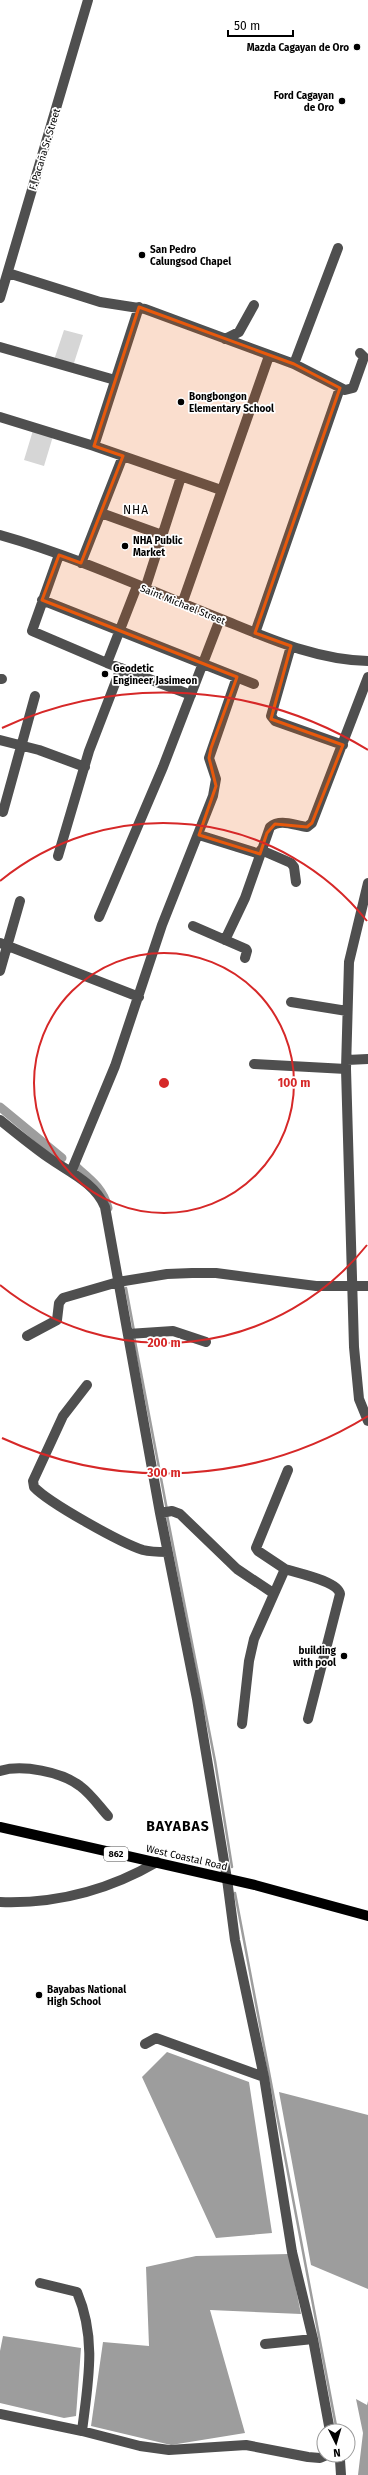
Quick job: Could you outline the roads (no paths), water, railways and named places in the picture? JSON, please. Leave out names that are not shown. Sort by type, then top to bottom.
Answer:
[{"type":"main road","name":"West Coastal Road","points":[[0,1827],[228,1879],[368,1916]]},
{"type":"street","name":"F. Pacaña Sr. Street","points":[[0,298],[5,275],[88,0]]},
{"type":"street","points":[[294,364],[338,248]]},
{"type":"street","points":[[5,275],[100,302],[140,307],[294,364],[340,388],[348,390],[353,388],[364,360],[363,354],[360,353]]},
{"type":"street","points":[[225,339],[239,332],[254,306]]},
{"type":"street","points":[[94,446],[140,307]]},
{"type":"street","points":[[0,347],[115,380]]},
{"type":"street","points":[[182,604],[269,356]]},
{"type":"street","points":[[255,633],[340,388]]},
{"type":"street","points":[[0,417],[94,446],[221,490]]},
{"type":"street","points":[[81,563],[122,456]]},
{"type":"street","points":[[107,663],[120,630],[141,588],[162,535],[181,477]]},
{"type":"street","points":[[101,513],[162,535]]},
{"type":"street","name":"Saint Michael Street","points":[[0,535],[59,554],[141,588],[292,646],[336,658],[368,661]]},
{"type":"street","points":[[59,554],[42,600],[32,630],[33,632],[107,663],[191,695]]},
{"type":"street","points":[[42,600],[254,684]]},
{"type":"street","points":[[99,917],[126,856],[220,619]]},
{"type":"street","points":[[292,646],[271,716],[275,720],[342,745]]},
{"type":"street","points":[[58,856],[85,767],[121,668]]},
{"type":"street","points":[[71,1172],[114,1066],[162,925],[199,835],[216,786],[209,758],[211,748],[237,677]]},
{"type":"street","points":[[225,940],[245,898],[267,833],[274,824],[286,823],[309,827],[368,677]]},
{"type":"street","points":[[3,812],[35,696]]},
{"type":"street","points":[[0,740],[85,767]]},
{"type":"street","points":[[199,835],[260,852],[291,863],[295,872],[296,882]]},
{"type":"street","points":[[368,883],[352,945],[347,1011],[346,1064],[357,1378],[360,1404],[368,1421]]},
{"type":"street","points":[[0,971],[3,944],[20,901]]},
{"type":"street","points":[[193,926],[246,949],[247,951],[245,958]]},
{"type":"street","points":[[3,944],[139,996]]},
{"type":"street","points":[[291,1002],[347,1011]]},
{"type":"street","points":[[254,1064],[346,1064],[368,1059]]},
{"type":"street","points":[[0,1120],[29,1143],[88,1184],[102,1200],[107,1215],[118,1282],[133,1333],[165,1512],[167,1552],[197,1698],[228,1879],[235,1940],[264,2077],[292,2252],[313,2339],[329,2423]]},
{"type":"street","points":[[27,1336],[57,1320],[59,1303],[63,1298],[118,1282],[192,1273],[216,1273],[316,1286],[368,1286]]},
{"type":"street","points":[[133,1333],[173,1331],[206,1342]]},
{"type":"street","points":[[87,1386],[63,1416],[33,1481],[34,1487],[102,1530],[131,1545],[143,1550],[167,1552]]},
{"type":"street","points":[[288,1470],[256,1548],[258,1551],[285,1569],[333,1584],[340,1594],[308,1719]]},
{"type":"street","points":[[165,1512],[180,1514],[237,1570],[273,1593]]},
{"type":"street","points":[[242,1724],[251,1653],[273,1593],[285,1569]]},
{"type":"street","points":[[0,1771],[21,1769],[50,1773],[70,1780],[81,1786],[108,1816]]},
{"type":"street","points":[[0,1902],[40,1901],[67,1897],[122,1880],[157,1862]]},
{"type":"street","points":[[145,2044],[156,2038],[167,2041],[215,2061],[264,2077]]},
{"type":"street","points":[[40,2283],[77,2292],[87,2324],[91,2352],[82,2431]]},
{"type":"street","points":[[265,2344],[313,2339]]},
{"type":"street","points":[[0,2414],[82,2431],[140,2446],[169,2450],[246,2445],[316,2458]]},
{"type":"street","points":[[340,2463],[341,2475]]},
{"type":"waterway","points":[[0,1107],[62,1158]]},
{"type":"waterway","points":[[75,1166],[99,1189],[108,1208]]},
{"type":"waterway","points":[[126,1288],[134,1331]]},
{"type":"waterway","points":[[134,1336],[167,1510]]},
{"type":"waterway","points":[[167,1515],[215,1761],[232,1867]]},
{"type":"waterway","points":[[235,1893],[335,2423]]},
{"type":"place","name":"Mazda Cagayan de Oro","points":[[357,47]]},
{"type":"place","name":"Ford Cagayan de Oro","points":[[342,101]]},
{"type":"place","name":"San Pedro Calungsod Chapel","points":[[142,255]]},
{"type":"place","name":"Bongbongon Elementary School","points":[[181,402]]},
{"type":"place","name":"NHA Public Market","points":[[125,546]]},
{"type":"place","name":"Geodetic Engineer Jasimeon","points":[[105,674]]},
{"type":"place","name":"building with pool","points":[[344,1656]]},
{"type":"place","name":"Bayabas National High School","points":[[39,1995]]},
{"type":"district","name":"NHA","points":[[136,510]]},
{"type":"district","name":"BAYABAS","points":[[178,1826]]}]
